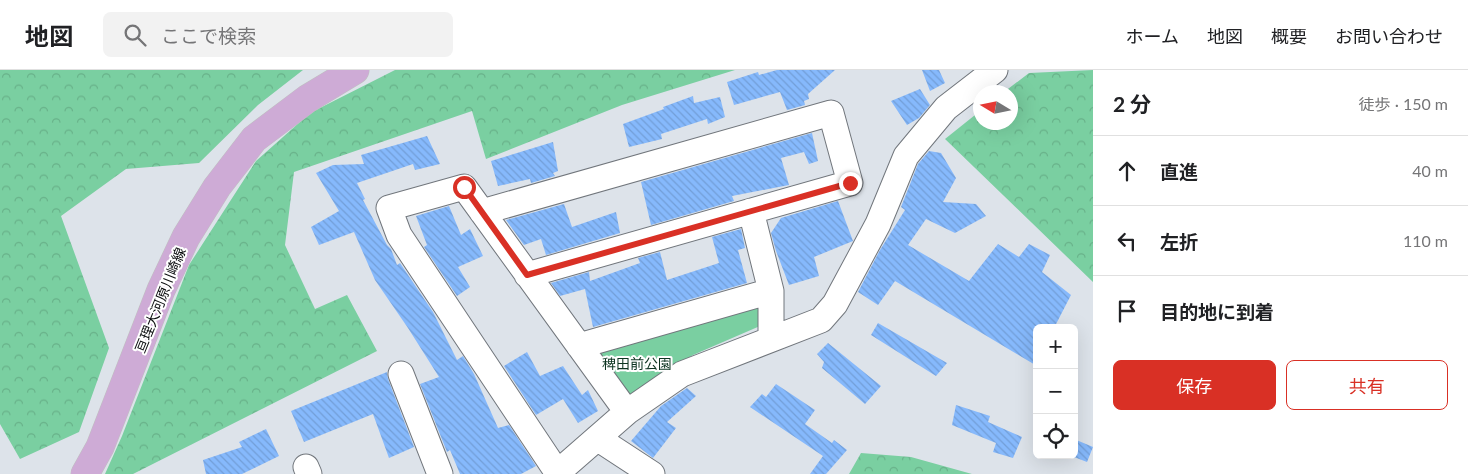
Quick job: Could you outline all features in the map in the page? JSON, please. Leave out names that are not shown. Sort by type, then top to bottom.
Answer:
[{"type":"main road","name":"亘理大河原川崎線","points":[[85,474],[100,447],[161,290],[186,237],[217,186],[254,139],[306,99],[355,70]]},
{"type":"street","points":[[627,412],[464,187],[389,208],[399,236],[557,473],[627,412],[682,374],[821,320],[836,304],[878,224],[906,156],[946,108],[995,70]]},
{"type":"street","points":[[482,212],[831,113],[850,183],[527,275]]},
{"type":"street","points":[[751,211],[771,291],[771,339]]},
{"type":"street","points":[[579,346],[771,291]]},
{"type":"street","points":[[401,374],[440,474]]},
{"type":"street","points":[[597,438],[652,474]]},
{"type":"green space","points":[[0,70],[303,70],[258,105],[199,163],[126,169],[61,216],[109,348],[79,432],[20,459],[0,424]]},
{"type":"green space","points":[[395,70],[735,70],[622,105],[486,159],[472,111],[294,172],[285,245],[315,309],[347,295],[377,351],[133,474],[105,474],[122,436],[189,265],[256,161],[310,113]]},
{"type":"green space","points":[[1093,70],[1093,282],[945,139],[973,117],[973,130],[1018,130],[1018,85],[1013,85],[1029,73]]},
{"type":"green space","name":"稗田前公園","points":[[757,300],[760,326],[693,355],[667,371],[639,397],[627,397],[590,349]]},
{"type":"green space","points":[[861,453],[911,457],[972,474],[849,474]]},
{"type":"building","points":[[777,70],[835,70],[808,94],[809,99],[804,101],[805,105],[787,110],[780,92],[734,105],[727,82],[758,72],[759,75]]},
{"type":"building","points":[[922,70],[939,70],[945,83],[930,91]]},
{"type":"building","points":[[920,89],[930,105],[919,118],[907,125],[891,101]]},
{"type":"building","points":[[693,96],[694,103],[720,97],[725,117],[708,124],[707,119],[661,134],[662,139],[629,147],[623,124]]},
{"type":"building","points":[[812,133],[818,161],[809,164],[804,152],[781,158],[789,185],[732,196],[734,201],[651,225],[641,182]]},
{"type":"building","points":[[427,136],[440,164],[415,170],[413,164],[357,183],[365,199],[363,200],[391,249],[397,265],[400,263],[433,312],[457,360],[463,356],[474,374],[498,428],[509,425],[536,466],[521,474],[460,474],[450,450],[447,452],[420,384],[439,377],[375,280],[354,232],[319,245],[311,227],[339,211],[316,173],[333,165],[364,164],[361,155]]},
{"type":"building","points":[[553,142],[558,171],[553,173],[555,176],[531,183],[530,179],[498,186],[491,161]]},
{"type":"building","points":[[929,151],[941,153],[956,178],[943,202],[976,204],[986,216],[955,233],[926,219],[908,245],[969,281],[998,244],[1019,257],[1029,244],[1050,255],[1042,272],[1071,295],[1056,324],[1033,324],[1033,364],[895,281],[878,305],[858,292],[880,250],[905,210],[901,207],[918,164]]},
{"type":"building","points":[[838,201],[853,241],[814,257],[819,276],[789,285],[771,233],[781,218]]},
{"type":"building","points":[[564,204],[572,227],[616,212],[620,233],[546,255],[541,239],[524,245],[506,220]]},
{"type":"building","points":[[449,206],[461,235],[470,229],[483,256],[458,267],[470,287],[457,296],[424,247],[427,245],[416,216]]},
{"type":"building","points":[[741,229],[745,248],[738,250],[747,283],[593,327],[585,289],[560,296],[551,283],[589,272],[590,281],[640,263],[638,258],[660,252],[667,280],[719,263],[712,237]]},
{"type":"building","points":[[878,323],[947,363],[936,376],[871,335]]},
{"type":"building","points":[[828,343],[881,386],[865,404],[822,368],[824,362],[817,354]]},
{"type":"building","points":[[527,352],[540,376],[563,366],[582,395],[588,390],[598,411],[578,423],[563,399],[536,415],[504,366]]},
{"type":"building","points":[[387,372],[414,447],[389,458],[373,414],[304,442],[291,411]]},
{"type":"building","points":[[776,384],[815,410],[805,424],[832,443],[834,440],[847,450],[826,474],[810,474],[823,456],[750,407],[762,394],[766,397]]},
{"type":"building","points":[[687,388],[696,396],[667,422],[676,428],[653,458],[631,441],[661,406]]},
{"type":"building","points":[[956,405],[990,416],[988,422],[1022,437],[1013,458],[993,452],[996,443],[952,425]]},
{"type":"building","points":[[266,429],[279,456],[242,474],[206,474],[203,460],[242,447],[239,442]]},
{"type":"building","points":[[1078,441],[1093,447],[1087,462],[1078,459]]},
{"type":"route","points":[[464,187],[527,275],[850,183]]}]
